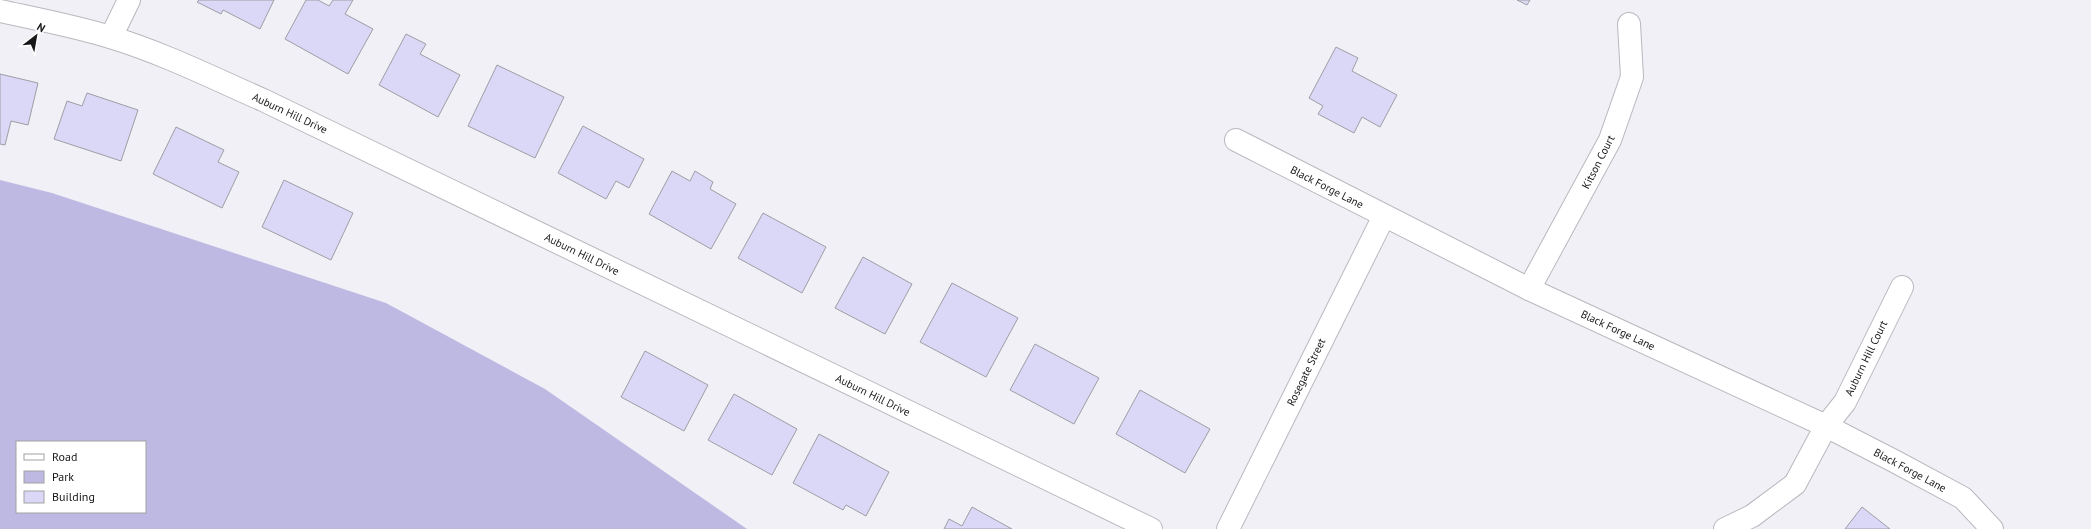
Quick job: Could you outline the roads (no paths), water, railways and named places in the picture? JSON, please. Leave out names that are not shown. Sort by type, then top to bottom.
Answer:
[{"type":"street","points":[[111,37],[129,0]]},
{"type":"street","name":"Auburn Hill Drive","points":[[0,11],[55,22],[111,37],[178,62],[270,103],[1151,529]]},
{"type":"street","name":"Kitson Court","points":[[1529,289],[1610,140],[1632,77],[1630,24]]},
{"type":"street","name":"Black Forge Lane","points":[[1236,140],[1529,289],[1826,426],[1963,498],[1992,529]]},
{"type":"street","name":"Rosegate Street","points":[[1228,529],[1384,216]]},
{"type":"street","name":"Auburn Hill Court","points":[[1826,426],[1845,402],[1902,287]]},
{"type":"street","points":[[1725,529],[1752,516],[1795,484],[1826,426]]}]
